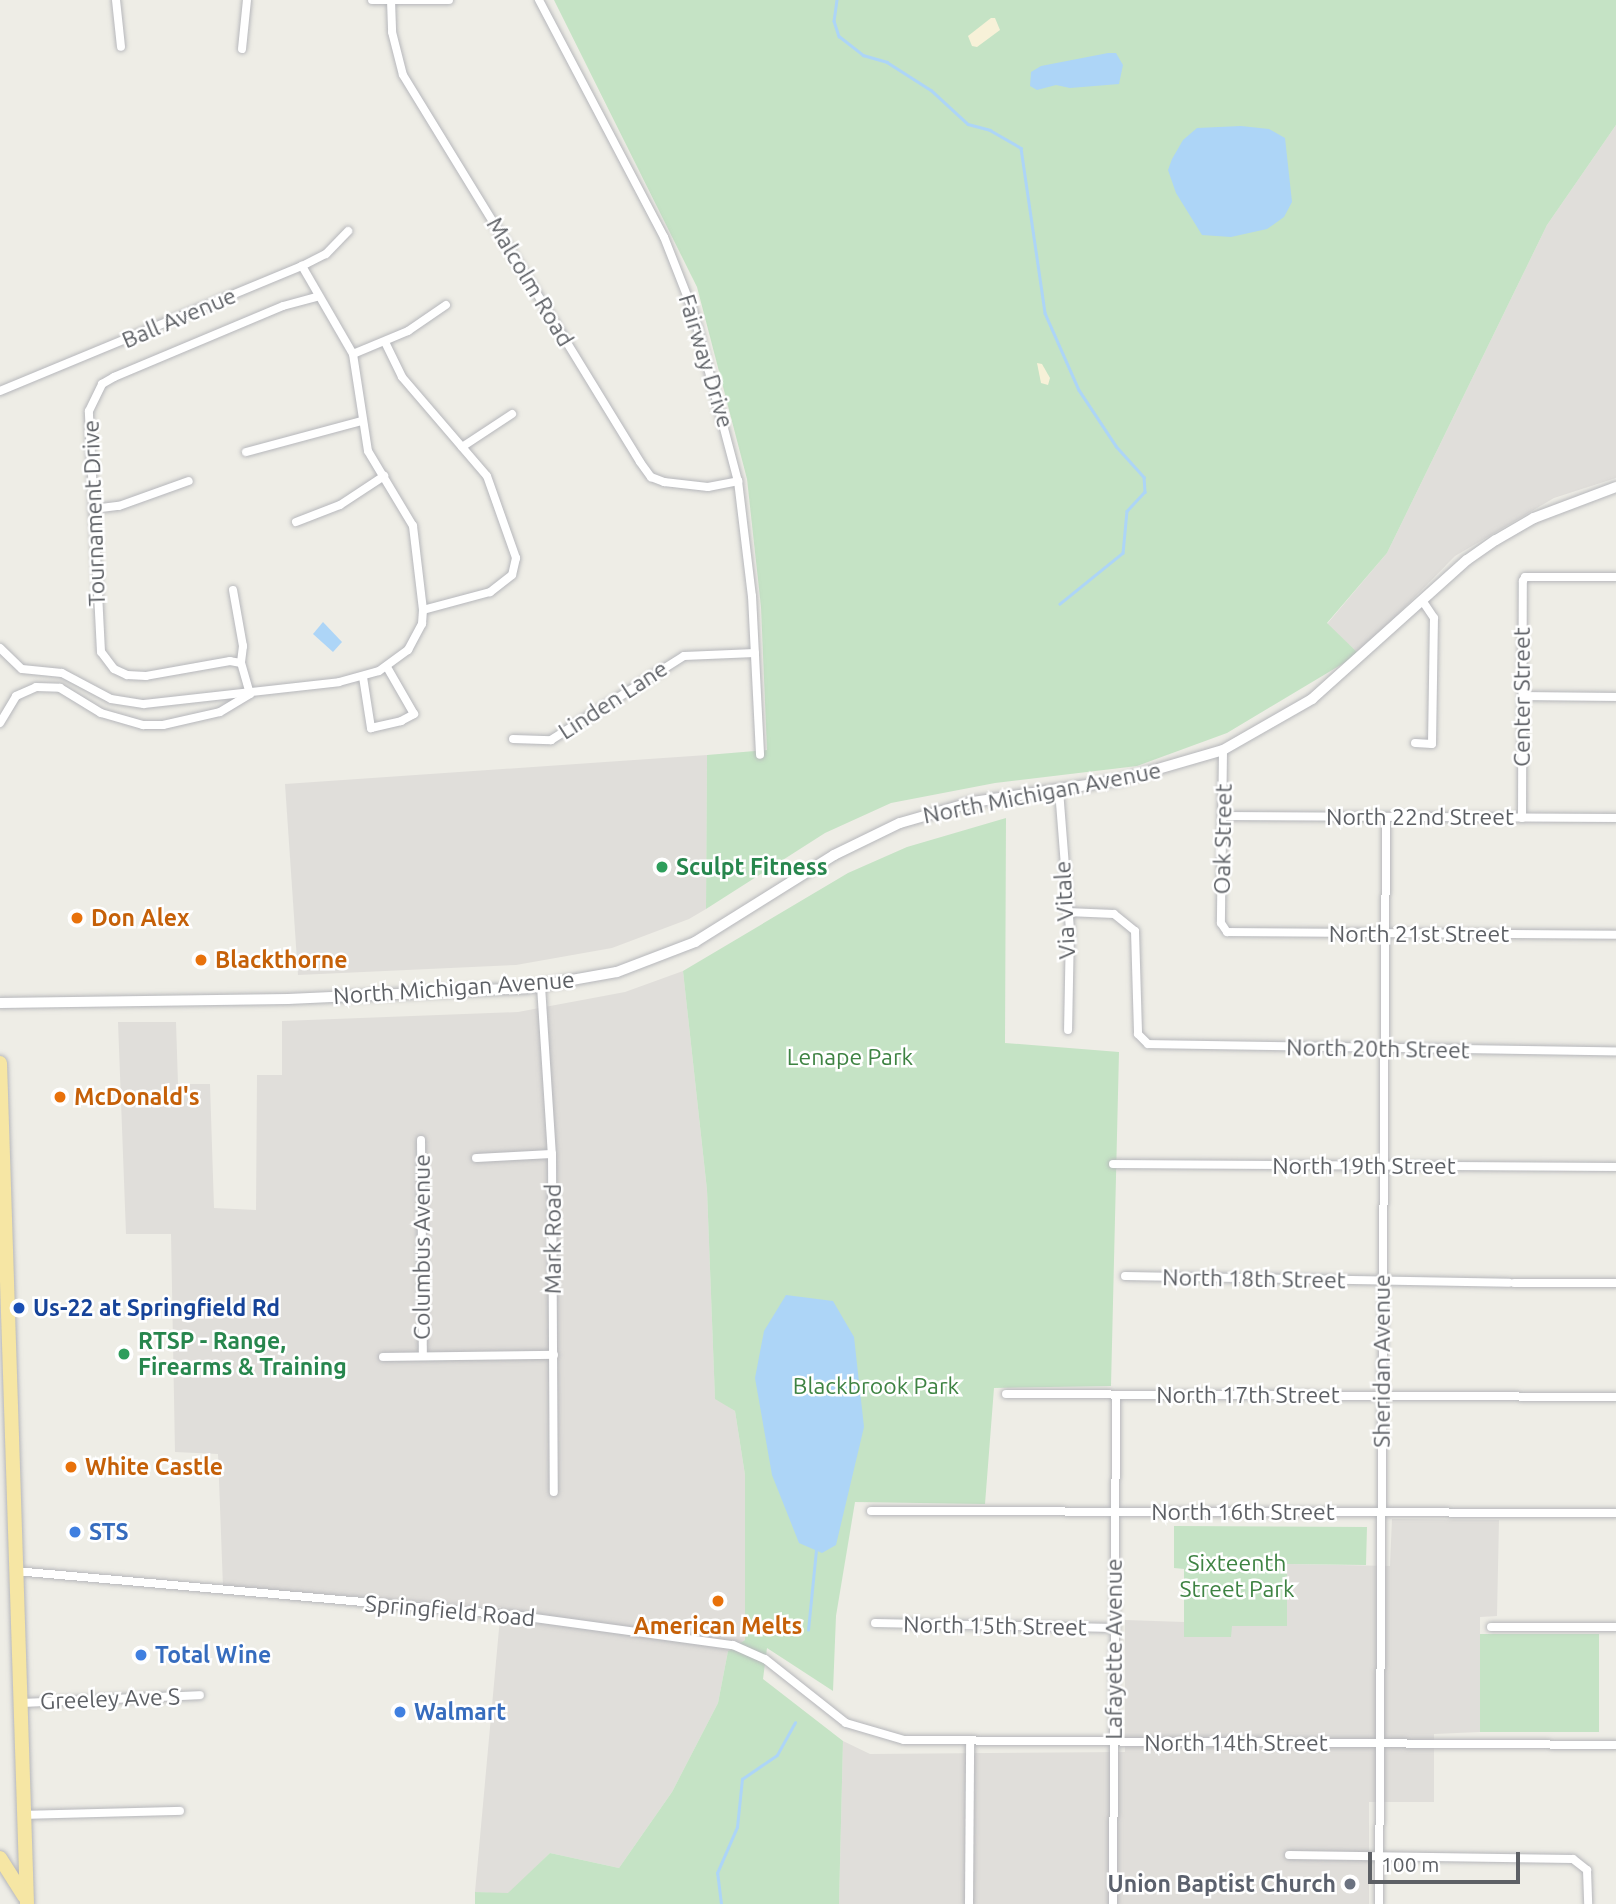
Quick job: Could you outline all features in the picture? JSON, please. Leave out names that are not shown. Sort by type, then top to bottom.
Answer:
[{"type":"highway","points":[[0,1063],[3,1301],[27,1902]]},
{"type":"highway","points":[[0,1858],[27,1902]]},
{"type":"street","points":[[116,0],[121,47]]},
{"type":"street","points":[[242,49],[247,0]]},
{"type":"street","points":[[372,0],[449,0]]},
{"type":"street","name":"Malcolm Road","points":[[391,0],[392,32],[403,75],[645,470],[651,477],[689,487],[738,481]]},
{"type":"street","name":"Fairway Drive","points":[[539,0],[664,237],[693,311],[738,481],[755,653],[760,755]]},
{"type":"street","name":"Ball Avenue","points":[[0,391],[302,266],[326,254],[348,231]]},
{"type":"street","points":[[0,648],[17,666],[68,674],[111,699],[144,704],[250,694],[363,677],[387,667],[417,637],[423,610],[413,526],[369,451],[353,354],[317,297],[302,266]]},
{"type":"street","name":"Tournament Drive","points":[[242,663],[217,663],[146,676],[114,669],[99,640],[89,411],[102,384],[283,306],[317,297]]},
{"type":"street","points":[[353,354],[385,341],[446,304]]},
{"type":"street","points":[[385,341],[402,377],[462,447],[494,490],[515,549],[515,567],[490,592],[469,601],[423,610]]},
{"type":"street","points":[[462,447],[512,414]]},
{"type":"street","points":[[246,452],[362,421]]},
{"type":"street","points":[[296,522],[340,505],[384,476]]},
{"type":"street","points":[[93,509],[157,495],[189,481]]},
{"type":"street","name":"North Michigan Avenue","points":[[0,1003],[288,999],[541,986],[617,972],[695,942],[834,855],[901,823],[974,802],[1148,774],[1223,750],[1312,699],[1467,560],[1519,525],[1616,487]]},
{"type":"street","name":"Center Street","points":[[1522,818],[1525,577],[1616,577]]},
{"type":"street","points":[[233,590],[243,646],[242,663],[250,694]]},
{"type":"street","points":[[1415,743],[1432,744],[1434,618],[1422,600]]},
{"type":"street","name":"Linden Lane","points":[[513,739],[536,743],[551,740],[684,656],[755,653]]},
{"type":"street","points":[[363,677],[371,728],[401,721],[414,714],[387,667]]},
{"type":"street","points":[[0,723],[16,696],[36,687],[60,688],[101,713],[153,725],[220,712],[250,694]]},
{"type":"street","points":[[1523,696],[1616,696]]},
{"type":"street","name":"Oak Street","points":[[1223,750],[1224,928]]},
{"type":"street","name":"Via Vitale","points":[[1059,790],[1066,912],[1068,1030]]},
{"type":"street","name":"North 22nd Street","points":[[1224,816],[1616,818]]},
{"type":"street","name":"Sheridan Avenue","points":[[1379,1904],[1386,817]]},
{"type":"street","name":"North 20th Street","points":[[1066,912],[1114,914],[1135,931],[1141,1039],[1148,1044],[1384,1050],[1616,1051]]},
{"type":"street","name":"North 21st Street","points":[[1224,928],[1227,932],[1616,935]]},
{"type":"street","name":"Mark Road","points":[[541,986],[552,1154],[554,1492]]},
{"type":"street","name":"Columbus Avenue","points":[[421,1140],[423,1354]]},
{"type":"street","points":[[476,1158],[552,1154]]},
{"type":"street","name":"North 19th Street","points":[[1113,1164],[1616,1167]]},
{"type":"street","name":"North 18th Street","points":[[1125,1276],[1383,1282],[1616,1283]]},
{"type":"street","points":[[383,1357],[423,1354],[554,1355]]},
{"type":"street","name":"North 17th Street","points":[[1006,1394],[1616,1397]]},
{"type":"street","name":"Lafayette Avenue","points":[[1113,1904],[1116,1395]]},
{"type":"street","name":"North 16th Street","points":[[871,1511],[1616,1513]]},
{"type":"street","name":"Springfield Road","points":[[15,1571],[520,1616],[720,1642],[765,1659],[857,1729]]},
{"type":"street","name":"North 15th Street","points":[[875,1623],[1115,1628]]},
{"type":"street","points":[[1491,1627],[1616,1627]]},
{"type":"street","name":"Greeley Ave S","points":[[20,1703],[201,1695]]},
{"type":"street","name":"North 14th Street","points":[[857,1729],[904,1741],[1616,1745]]},
{"type":"street","points":[[969,1904],[970,1741]]},
{"type":"street","points":[[24,1815],[180,1811]]},
{"type":"street","points":[[1289,1855],[1567,1858],[1582,1863],[1587,1870],[1588,1904]]},
{"type":"shaded area","points":[[1616,125],[1616,478],[1554,498],[1455,556],[1359,654],[1327,624],[1387,553],[1547,225]]},
{"type":"shaded area","points":[[707,755],[706,909],[689,919],[612,948],[516,965],[298,975],[285,784]]},
{"type":"shaded area","points":[[683,971],[707,1190],[715,1398],[735,1411],[745,1475],[745,1640],[728,1651],[718,1703],[672,1792],[619,1868],[550,1853],[508,1894],[475,1892],[501,1607],[223,1587],[218,1454],[175,1452],[171,1234],[126,1234],[118,1022],[176,1022],[178,1084],[210,1084],[214,1208],[256,1210],[257,1075],[282,1075],[282,1021],[518,1012],[625,992]]},
{"type":"shaded area","points":[[1392,1519],[1499,1520],[1497,1616],[1480,1617],[1480,1732],[1434,1734],[1434,1802],[1369,1802],[1369,1904],[839,1904],[843,1741],[870,1754],[1125,1752],[1125,1620],[1184,1622],[1185,1637],[1231,1637],[1231,1626],[1287,1626],[1287,1564],[1390,1566]]},
{"type":"green space","points":[[554,0],[1616,0],[1616,125],[1547,225],[1387,553],[1327,623],[1359,654],[1227,733],[1137,766],[995,783],[891,803],[825,833],[706,909],[707,755],[767,750],[761,607],[747,479],[697,287]]},
{"type":"green space","points":[[1006,818],[1005,1043],[1119,1052],[1111,1386],[994,1388],[985,1504],[855,1502],[836,1616],[833,1691],[767,1648],[763,1679],[843,1741],[839,1904],[475,1904],[475,1892],[508,1893],[550,1853],[619,1868],[672,1792],[718,1703],[728,1651],[745,1640],[745,1475],[735,1411],[715,1399],[707,1190],[683,971],[848,873],[907,847]]},
{"type":"green space","name":"Sixteenth Street Park","points":[[1174,1526],[1367,1527],[1366,1565],[1287,1564],[1287,1626],[1232,1626],[1231,1637],[1184,1637],[1184,1569],[1174,1568]]},
{"type":"green space","points":[[1480,1634],[1599,1634],[1599,1732],[1480,1732]]},
{"type":"sand","points":[[991,18],[995,18],[1000,30],[977,47],[972,46],[968,36]]},
{"type":"sand","points":[[1037,363],[1042,364],[1050,378],[1048,385],[1041,383]]},
{"type":"water","points":[[1116,53],[1123,65],[1119,84],[1070,88],[1056,85],[1037,90],[1030,86],[1031,72],[1041,66]]},
{"type":"water","points":[[1241,126],[1269,129],[1285,138],[1292,202],[1284,217],[1267,229],[1231,237],[1202,235],[1176,193],[1168,170],[1183,140],[1197,128]]},
{"type":"water","points":[[323,622],[342,642],[333,652],[313,634]]},
{"type":"water","points":[[786,1295],[833,1301],[854,1337],[864,1427],[836,1545],[822,1553],[799,1543],[772,1475],[755,1378],[764,1331]]},
{"type":"waterway","points":[[837,0],[834,21],[839,36],[863,55],[887,62],[931,90],[968,124],[990,130],[1021,148],[1045,313],[1079,390],[1116,446],[1144,477],[1145,492],[1127,511],[1123,553],[1060,604]]},
{"type":"waterway","points":[[808,1630],[816,1550]]},
{"type":"waterway","points":[[721,1904],[717,1873],[737,1827],[742,1779],[777,1755],[795,1723]]},
{"type":"place","name":"Sculpt Fitness","points":[[662,867]]},
{"type":"place","name":"Don Alex","points":[[77,918]]},
{"type":"place","name":"Blackthorne","points":[[201,960]]},
{"type":"place","name":"McDonald's","points":[[60,1097]]},
{"type":"place","name":"Us-22 at Springfield Rd","points":[[19,1308]]},
{"type":"place","name":"RTSP - Range, Firearms & Training","points":[[124,1354]]},
{"type":"place","name":"White Castle","points":[[71,1467]]},
{"type":"place","name":"STS","points":[[75,1532]]},
{"type":"place","name":"American Melts","points":[[718,1601]]},
{"type":"place","name":"Total Wine","points":[[141,1655]]},
{"type":"place","name":"Walmart","points":[[400,1712]]},
{"type":"place","name":"Union Baptist Church","points":[[1350,1884]]},
{"type":"park label","name":"Lenape Park","points":[[850,1057]]},
{"type":"park label","name":"Blackbrook Park","points":[[876,1386]]}]
